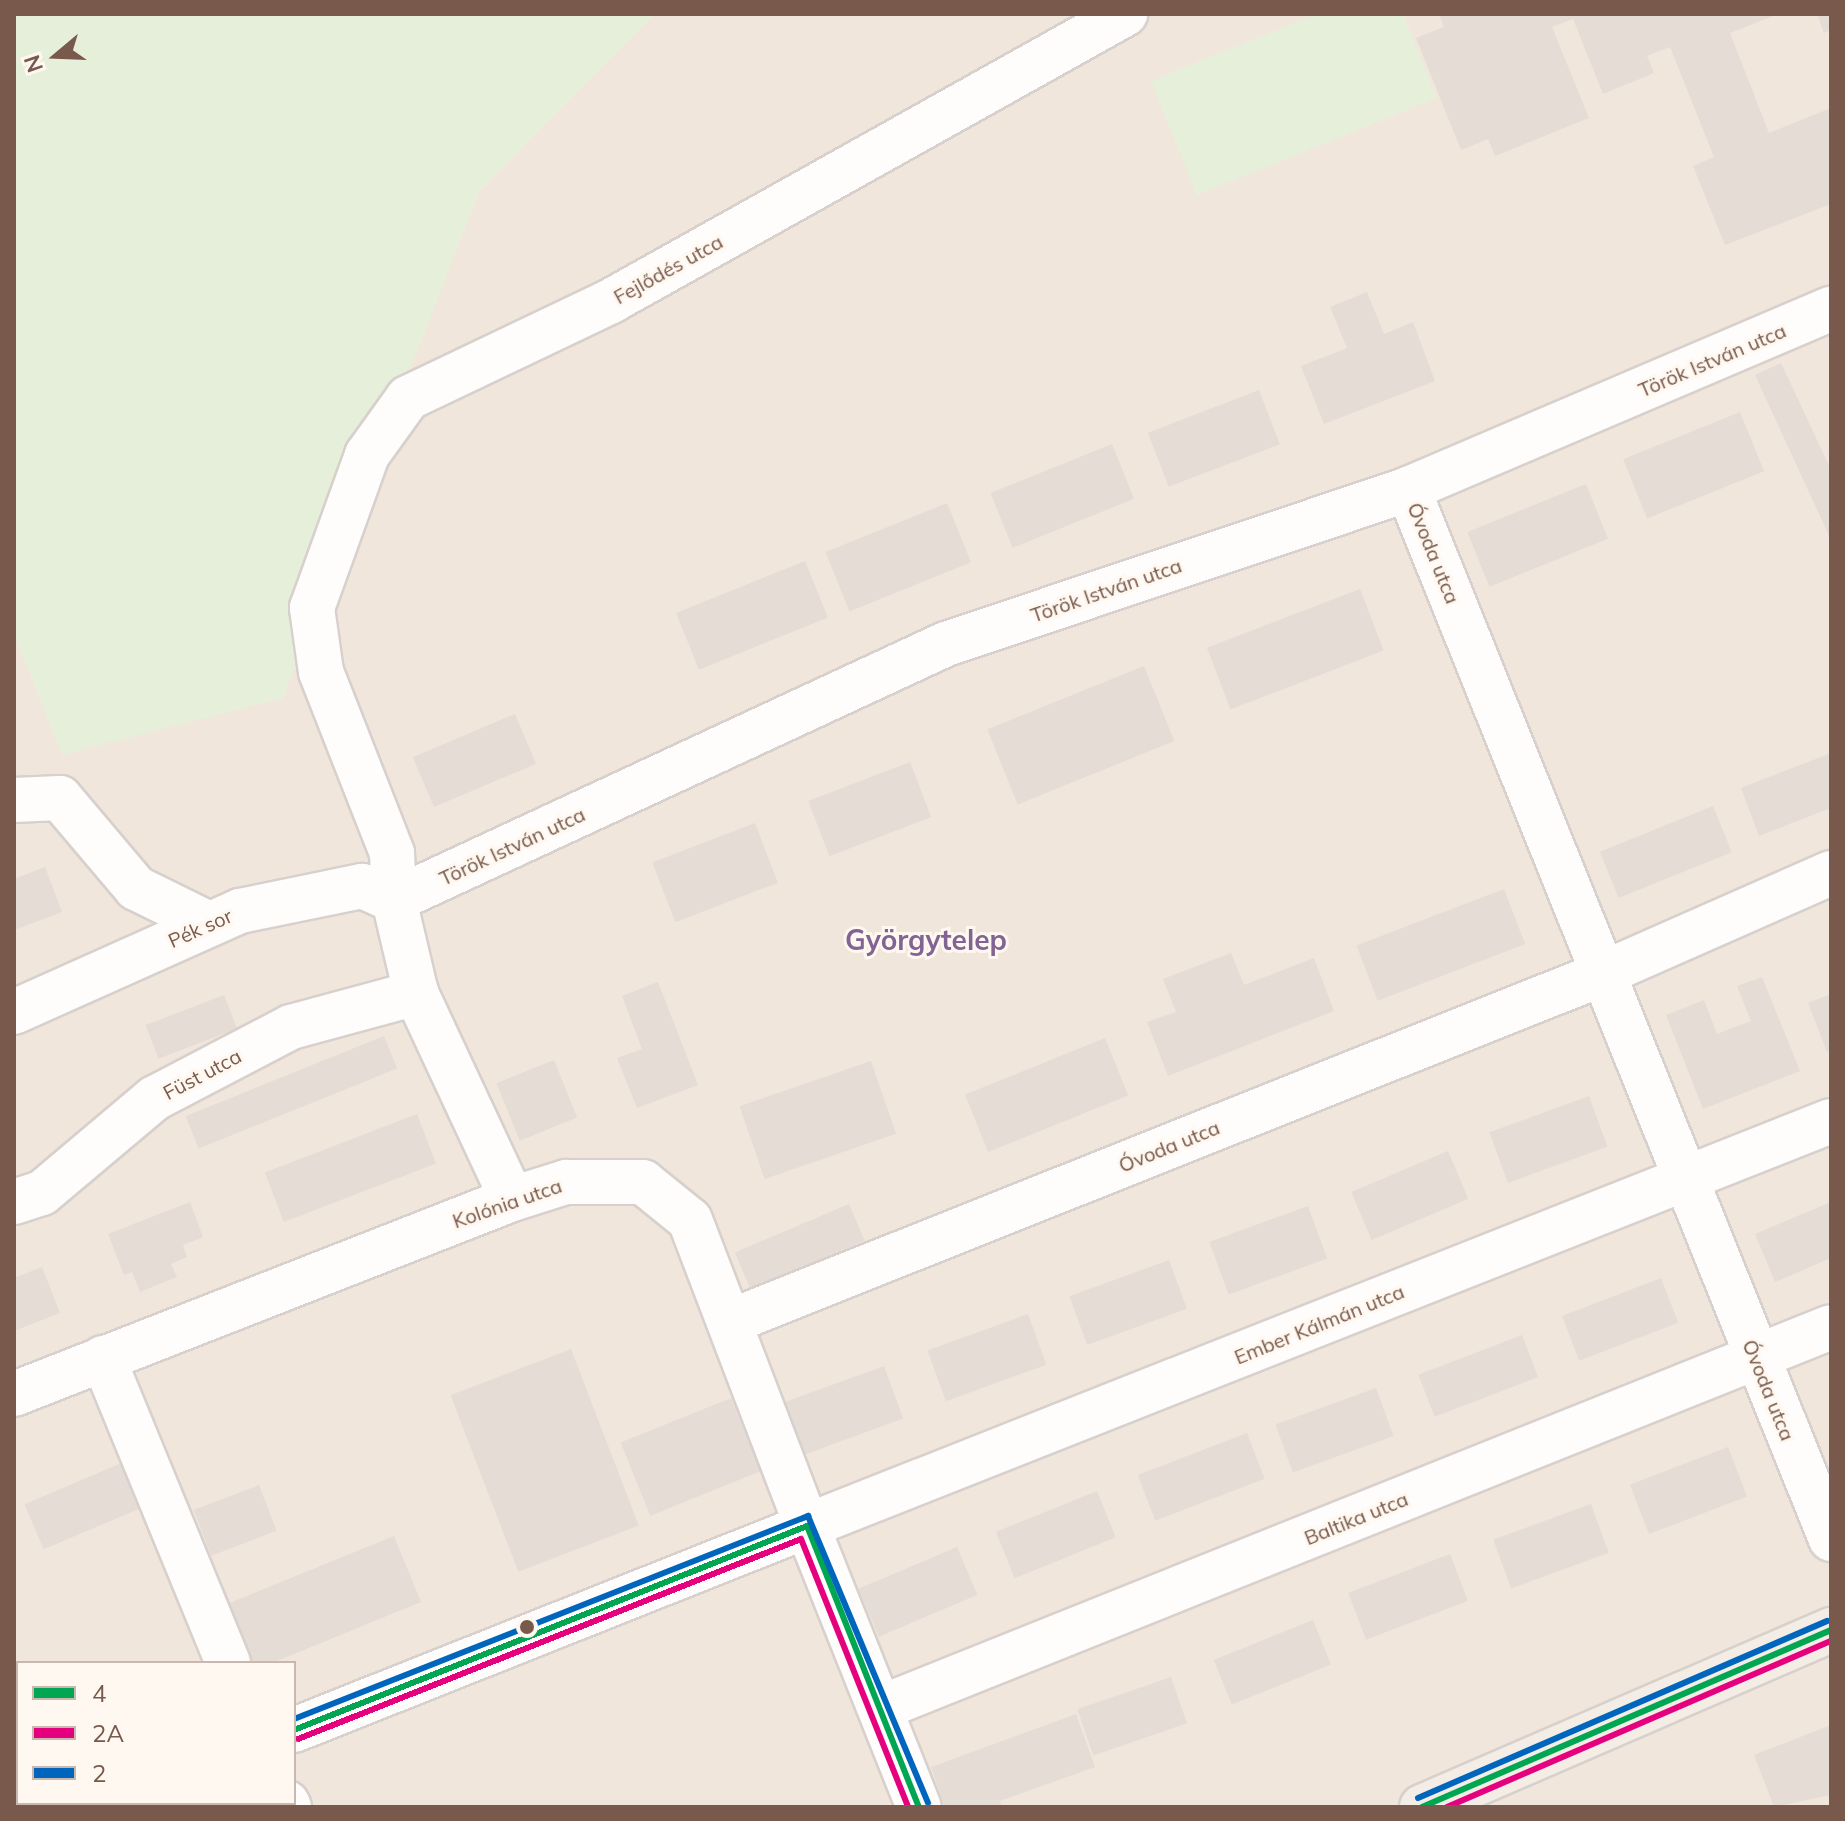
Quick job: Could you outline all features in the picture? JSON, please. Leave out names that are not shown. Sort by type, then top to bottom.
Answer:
[{"type":"main road","points":[[1422,1807],[1831,1630]]},
{"type":"street","name":"Fejlődés utca","points":[[394,900],[392,853],[321,672],[312,608],[356,477],[408,398],[611,301],[1125,14]]},
{"type":"street","name":"Török István utca","points":[[394,900],[946,644],[1408,489],[1831,309]]},
{"type":"street","name":"Óvoda utca","points":[[1408,489],[1689,1178],[1755,1358],[1831,1539]]},
{"type":"street","points":[[14,800],[60,798],[136,888],[207,923]]},
{"type":"street","name":"Óvoda utca","points":[[734,1320],[1604,973],[1831,873]]},
{"type":"street","name":"Pék sor","points":[[14,1012],[207,923],[309,892],[362,886],[394,900]]},
{"type":"street","points":[[394,900],[416,993],[512,1199]]},
{"type":"street","name":"Füst utca","points":[[14,1202],[42,1193],[155,1098],[291,1027],[416,993]]},
{"type":"street","name":"Ember Kálmán utca","points":[[296,1729],[1831,1121]]},
{"type":"street","name":"Kolónia utca","points":[[14,1394],[512,1199],[566,1182],[643,1182],[690,1220],[734,1320],[807,1526],[919,1807]]},
{"type":"street","name":"Baltika utca","points":[[880,1708],[1831,1327]]},
{"type":"street","points":[[103,1358],[227,1661]]},
{"type":"shaded area","points":[[654,14],[1831,14],[1831,1807],[14,1807],[14,634],[63,754],[282,698],[479,191]]},
{"type":"green space","points":[[14,14],[654,14],[479,191],[283,698],[62,755],[14,634]]},
{"type":"green space","points":[[1316,14],[1403,14],[1437,98],[1197,195],[1151,81]]},
{"type":"building","points":[[1439,14],[1778,14],[1730,33],[1769,133],[1831,108],[1831,204],[1725,245],[1693,166],[1714,157],[1670,47],[1647,56],[1654,73],[1603,94],[1573,19],[1552,27],[1589,118],[1495,156],[1488,139],[1461,150],[1416,38],[1444,27]]},
{"type":"building","points":[[1817,14],[1831,14],[1831,30],[1824,33]]},
{"type":"building","points":[[1367,292],[1384,334],[1413,322],[1435,381],[1324,424],[1301,366],[1347,348],[1330,307]]},
{"type":"building","points":[[1781,363],[1831,470],[1831,540],[1755,375]]},
{"type":"building","points":[[1259,390],[1280,444],[1169,487],[1148,433]]},
{"type":"building","points":[[1740,412],[1764,471],[1647,519],[1623,459]]},
{"type":"building","points":[[1112,444],[1134,499],[1013,548],[991,493]]},
{"type":"building","points":[[1586,484],[1608,539],[1489,587],[1467,532]]},
{"type":"building","points":[[947,503],[971,562],[850,611],[826,552]]},
{"type":"building","points":[[805,561],[828,618],[699,670],[676,613]]},
{"type":"building","points":[[1360,589],[1384,651],[1231,709],[1207,648]]},
{"type":"building","points":[[1144,666],[1174,741],[1018,804],[987,729]]},
{"type":"building","points":[[515,714],[536,764],[434,807],[413,757]]},
{"type":"building","points":[[1831,753],[1831,808],[1759,836],[1741,788]]},
{"type":"building","points":[[910,762],[931,817],[829,856],[808,801]]},
{"type":"building","points":[[1713,806],[1732,852],[1619,898],[1600,852]]},
{"type":"building","points":[[755,823],[778,883],[675,922],[652,862]]},
{"type":"building","points":[[45,867],[62,912],[14,930],[14,879]]},
{"type":"building","points":[[1504,889],[1525,944],[1378,1001],[1356,946]]},
{"type":"building","points":[[1231,953],[1244,985],[1314,958],[1334,1011],[1168,1076],[1147,1022],[1176,1012],[1163,979]]},
{"type":"building","points":[[1762,977],[1800,1071],[1703,1109],[1666,1015],[1704,1000],[1717,1034],[1751,1021],[1737,986]]},
{"type":"building","points":[[658,982],[698,1085],[637,1108],[617,1058],[642,1049],[622,996]]},
{"type":"building","points":[[1831,994],[1831,1050],[1827,1052],[1808,1003]]},
{"type":"building","points":[[224,995],[237,1029],[158,1059],[146,1025]]},
{"type":"building","points":[[384,1036],[397,1068],[199,1149],[186,1116]]},
{"type":"building","points":[[1105,1038],[1128,1095],[988,1152],[965,1095]]},
{"type":"building","points":[[554,1060],[577,1117],[520,1141],[497,1083]]},
{"type":"building","points":[[871,1061],[896,1134],[765,1179],[740,1106]]},
{"type":"building","points":[[1589,1096],[1607,1147],[1508,1183],[1489,1132]]},
{"type":"building","points":[[417,1114],[436,1163],[284,1222],[265,1172]]},
{"type":"building","points":[[1448,1151],[1468,1199],[1372,1240],[1351,1192]]},
{"type":"building","points":[[190,1202],[203,1237],[183,1245],[187,1257],[171,1264],[177,1277],[140,1292],[132,1272],[124,1275],[108,1234]]},
{"type":"building","points":[[1831,1202],[1831,1258],[1775,1282],[1755,1234]]},
{"type":"building","points":[[849,1204],[865,1241],[750,1289],[735,1252]]},
{"type":"building","points":[[1308,1206],[1327,1259],[1228,1295],[1209,1242]]},
{"type":"building","points":[[1169,1260],[1187,1309],[1087,1345],[1069,1296]]},
{"type":"building","points":[[42,1267],[60,1313],[14,1331],[14,1278]]},
{"type":"building","points":[[1661,1278],[1678,1323],[1579,1361],[1562,1316]]},
{"type":"building","points":[[1028,1314],[1046,1365],[946,1401],[927,1351]]},
{"type":"building","points":[[1522,1335],[1538,1377],[1434,1417],[1418,1375]]},
{"type":"building","points":[[571,1349],[639,1525],[518,1572],[451,1395]]},
{"type":"building","points":[[884,1366],[903,1419],[804,1455],[784,1402]]},
{"type":"building","points":[[1376,1388],[1393,1436],[1293,1473],[1275,1425]]},
{"type":"building","points":[[731,1398],[761,1471],[650,1516],[621,1443]]},
{"type":"building","points":[[1247,1433],[1265,1479],[1155,1521],[1138,1475]]},
{"type":"building","points":[[1728,1447],[1747,1496],[1649,1534],[1630,1485]]},
{"type":"building","points":[[124,1462],[143,1507],[44,1549],[25,1504]]},
{"type":"building","points":[[259,1485],[277,1531],[211,1556],[194,1510]]},
{"type":"building","points":[[1097,1491],[1116,1537],[1015,1578],[996,1532]]},
{"type":"building","points":[[1591,1504],[1609,1553],[1511,1588],[1493,1540]]},
{"type":"building","points":[[394,1536],[421,1602],[277,1661],[250,1661],[227,1604]]},
{"type":"building","points":[[957,1547],[977,1595],[879,1637],[859,1589]]},
{"type":"building","points":[[1450,1554],[1468,1601],[1366,1640],[1348,1593]]},
{"type":"building","points":[[1313,1620],[1331,1665],[1232,1705],[1214,1660]]},
{"type":"building","points":[[1171,1677],[1187,1723],[1093,1756],[1077,1709]]},
{"type":"building","points":[[16,1714],[16,1772],[14,1772]]},
{"type":"building","points":[[1076,1714],[1095,1767],[1000,1801],[1002,1807],[945,1807],[931,1767]]},
{"type":"building","points":[[1831,1725],[1831,1795],[1774,1807],[1754,1755]]},
{"type":"transit line","name":"2","points":[[296,1718],[808,1516],[928,1803]]},
{"type":"transit line","name":"4","points":[[296,1729],[807,1526],[919,1807]]},
{"type":"transit line","name":"2A","points":[[298,1739],[801,1539],[908,1807]]},
{"type":"transit line","name":"2","points":[[1418,1798],[1827,1621]]},
{"type":"transit line","name":"4","points":[[1422,1807],[1831,1630]]},
{"type":"transit line","name":"2A","points":[[1447,1807],[1831,1641]]},
{"type":"district","name":"Györgytelep","points":[[926,940]]}]
